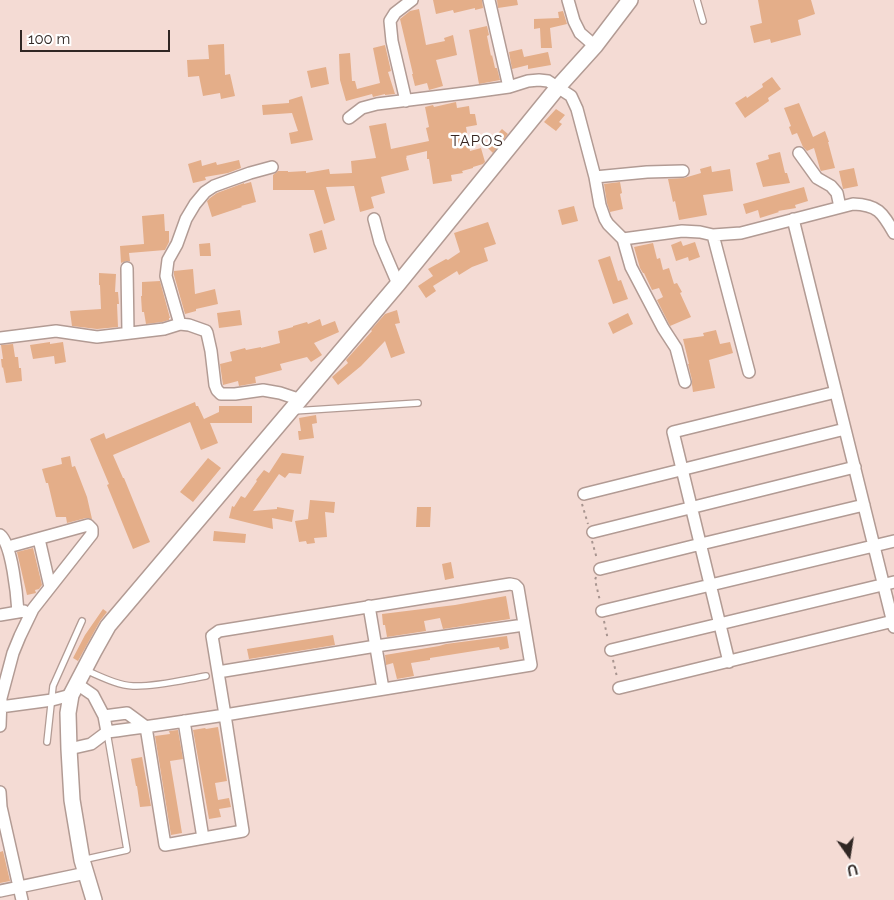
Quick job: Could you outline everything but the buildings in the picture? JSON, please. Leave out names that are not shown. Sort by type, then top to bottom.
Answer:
[{"type":"street","points":[[406,101],[392,41],[390,21],[395,13],[412,0]]},
{"type":"street","points":[[489,0],[509,87]]},
{"type":"street","points":[[568,0],[574,21],[580,33],[595,46]]},
{"type":"street","points":[[94,900],[84,867],[72,800],[68,713],[78,683],[108,626],[398,284],[558,87],[595,46],[630,0]]},
{"type":"street","points":[[349,118],[367,106],[509,87],[528,81],[548,81],[570,96],[577,109],[605,218],[608,224],[623,239],[631,267],[655,314],[676,348],[685,382]]},
{"type":"street","points":[[799,153],[817,178],[831,186],[836,193],[840,207]]},
{"type":"street","points":[[180,324],[166,276],[168,260],[177,244],[186,219],[205,192],[214,186],[272,167]]},
{"type":"street","points":[[595,177],[646,172],[683,171]]},
{"type":"street","points":[[623,239],[682,231],[713,234],[741,232],[853,204],[866,204],[879,210],[894,233]]},
{"type":"street","points":[[374,219],[380,242],[398,284]]},
{"type":"street","points":[[620,688],[893,624],[889,583],[874,546],[793,219]]},
{"type":"street","points":[[713,234],[749,372]]},
{"type":"street","points":[[126,268],[128,333]]},
{"type":"street","points":[[0,338],[56,332],[97,337],[189,324],[208,333],[215,384],[221,394],[263,390],[296,406]]},
{"type":"street","points":[[729,662],[674,432],[836,392]]},
{"type":"street","points":[[584,494],[845,429]]},
{"type":"street","points":[[593,532],[855,467]]},
{"type":"street","points":[[600,569],[864,505]]},
{"type":"street","points":[[0,723],[1,703],[13,653],[33,609],[92,534],[92,529],[88,526],[8,547]]},
{"type":"street","points":[[0,535],[8,547],[18,612]]},
{"type":"street","points":[[39,539],[50,587]]},
{"type":"street","points":[[602,611],[894,541]]},
{"type":"street","points":[[610,650],[889,583]]},
{"type":"street","points":[[69,749],[91,744],[107,732],[146,727],[225,715],[531,666],[518,588],[510,584],[369,606],[219,632],[212,636],[225,715],[243,831],[165,845],[146,727],[127,713],[104,716]]},
{"type":"street","points":[[369,606],[383,689]]},
{"type":"street","points":[[0,615],[33,609]]},
{"type":"street","points":[[218,672],[376,646],[524,625]]},
{"type":"street","points":[[0,655],[13,653]]},
{"type":"street","points":[[1,703],[52,700],[78,683]]},
{"type":"street","points":[[78,683],[93,695],[104,716],[107,732]]},
{"type":"street","points":[[184,721],[202,838]]},
{"type":"street","points":[[0,792],[10,889],[3,900]]},
{"type":"street","points":[[10,889],[84,867]]},
{"type":"street","points":[[10,889],[22,900]]},
{"type":"lane","points":[[697,0],[703,21]]},
{"type":"lane","points":[[296,406],[418,403]]},
{"type":"lane","points":[[47,742],[54,686],[82,621]]},
{"type":"lane","points":[[78,683],[133,686],[154,685],[206,676]]},
{"type":"lane","points":[[84,867],[127,850],[107,732]]},
{"type":"path","points":[[584,494],[582,504],[589,530],[593,532],[592,544],[600,569],[595,580],[620,688]]},
{"type":"district","name":"TAPOS","points":[[477,141]]}]
